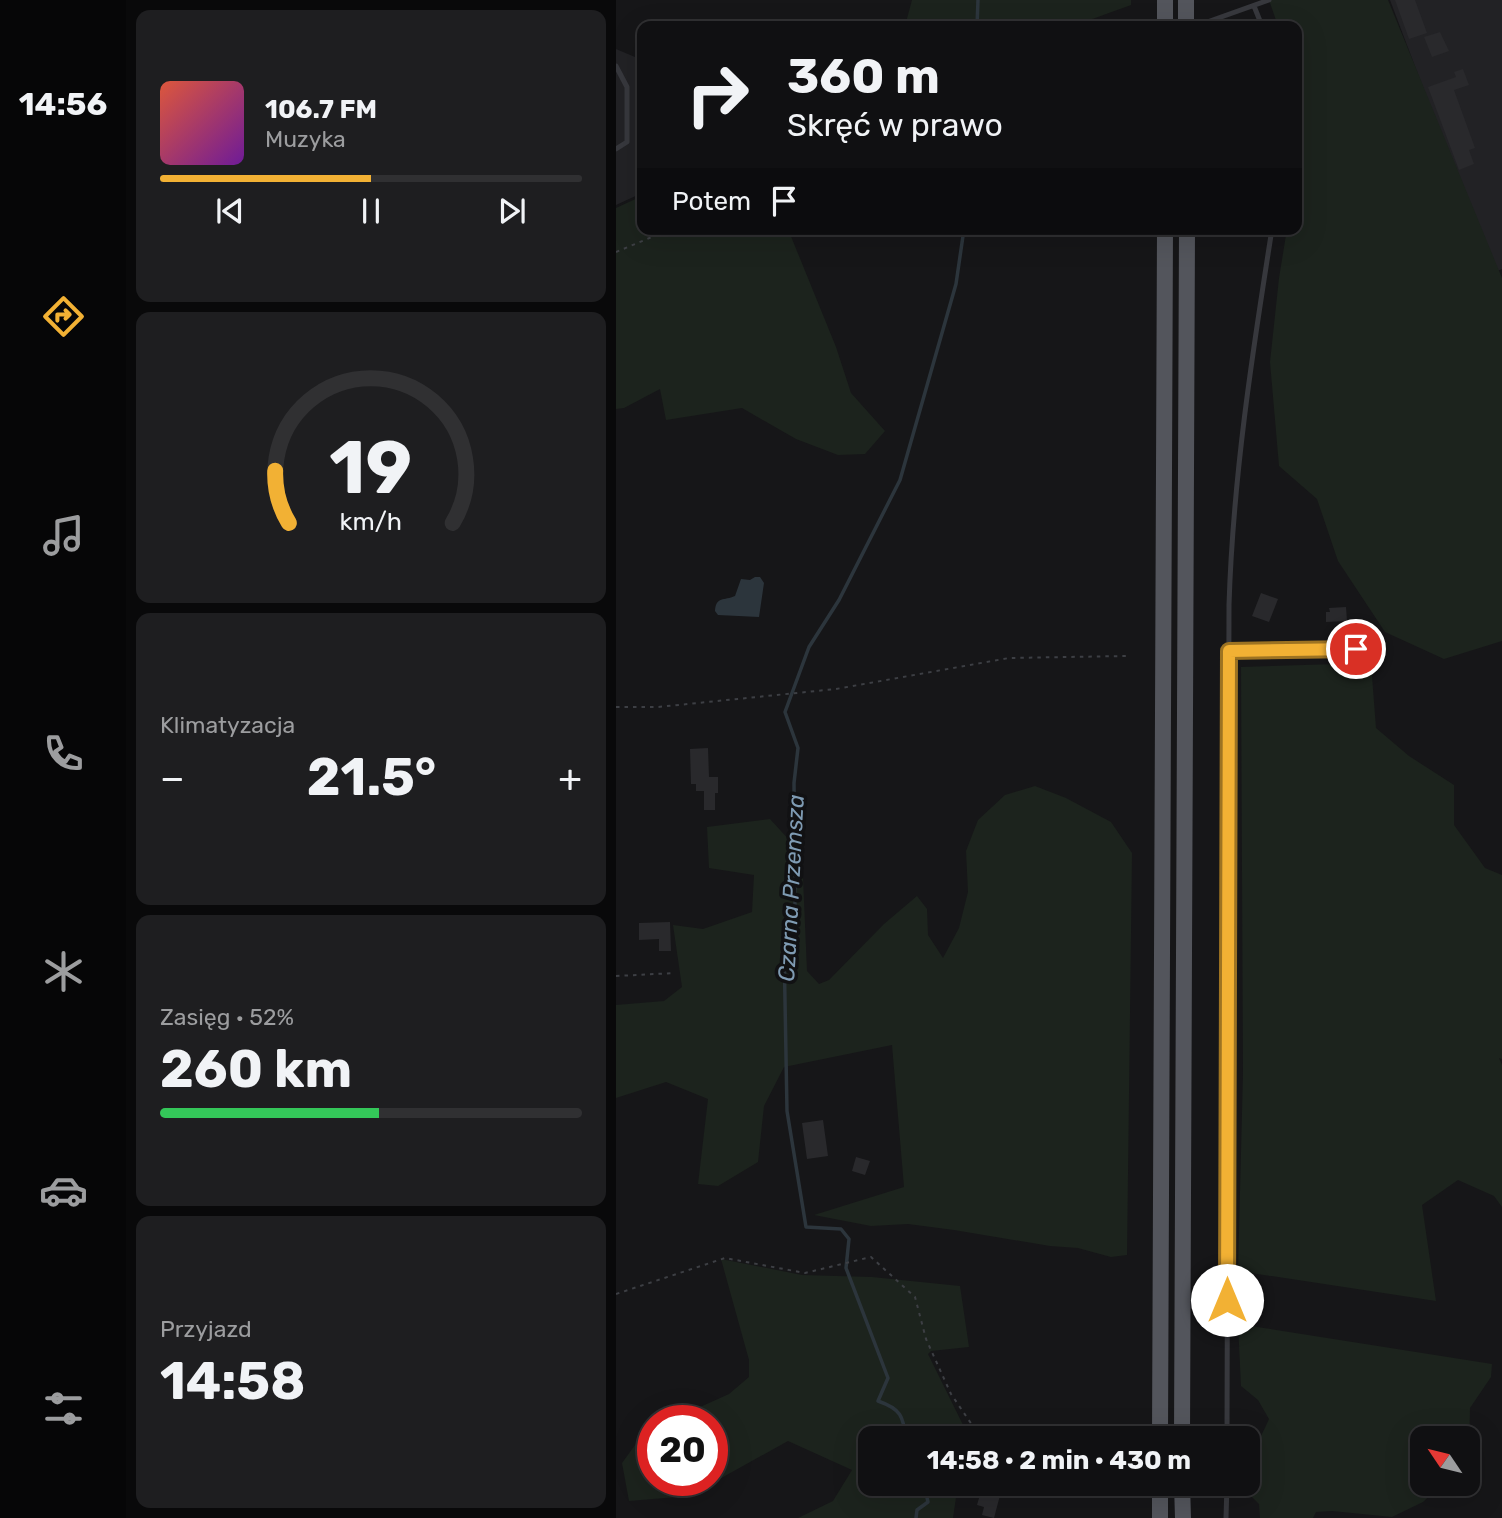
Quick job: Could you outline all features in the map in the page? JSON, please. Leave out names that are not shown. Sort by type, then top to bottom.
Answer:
[{"type":"main road","points":[[1186,0],[1186,21]]},
{"type":"main road","points":[[1165,3],[1165,21]]},
{"type":"main road","points":[[1160,1426],[1165,235]]},
{"type":"main road","points":[[1182,1426],[1187,235]]},
{"type":"main road","points":[[1160,1496],[1160,1518]]},
{"type":"main road","points":[[1182,1496],[1183,1518]]},
{"type":"lane","points":[[1210,21],[1269,0]]},
{"type":"lane","points":[[1254,6],[1260,21]]},
{"type":"lane","points":[[616,66],[627,87],[627,142],[616,149]]},
{"type":"lane","points":[[1227,1426],[1229,651],[1232,527],[1245,404],[1271,235]]},
{"type":"lane","points":[[1229,651],[1356,649]]},
{"type":"lane","points":[[1226,1518],[1227,1496]]},
{"type":"path","points":[[616,252],[657,235]]},
{"type":"path","points":[[616,707],[658,707],[836,689],[1009,659],[1126,656]]},
{"type":"path","points":[[616,976],[675,973]]},
{"type":"path","points":[[616,1294],[725,1258],[805,1273],[871,1257],[915,1297],[926,1339],[951,1394],[973,1426]]},
{"type":"shaded area","points":[[912,0],[1131,0],[1131,5],[1087,21],[906,21]]},
{"type":"shaded area","points":[[1269,0],[1388,0],[1502,278],[1502,641],[1444,659],[1385,632],[1338,561],[1317,499],[1279,466],[1270,362],[1286,235],[1302,235],[1302,21],[1276,21]]},
{"type":"shaded area","points":[[1390,0],[1502,0],[1502,269],[1493,273]]},
{"type":"shaded area","points":[[616,49],[637,58],[637,195],[616,205]]},
{"type":"shaded area","points":[[637,198],[637,235],[790,235],[836,347],[851,393],[885,431],[865,454],[838,455],[796,439],[742,408],[666,420],[660,389],[624,408],[616,409],[616,208]]},
{"type":"shaded area","points":[[760,577],[764,583],[759,617],[718,615],[715,611],[717,603],[735,596],[741,579],[750,580]]},
{"type":"shaded area","points":[[1371,663],[1376,728],[1409,756],[1454,785],[1454,825],[1485,868],[1502,875],[1502,1059],[1499,1058],[1502,1065],[1502,1207],[1494,1196],[1458,1180],[1422,1205],[1436,1301],[1238,1271],[1243,1073],[1241,667]]},
{"type":"shaded area","points":[[1035,786],[1066,798],[1111,822],[1132,853],[1127,1255],[1111,1257],[1078,1248],[954,1230],[908,1224],[871,1226],[814,1215],[904,1187],[892,1045],[784,1067],[764,1106],[758,1162],[718,1186],[698,1184],[708,1099],[666,1082],[616,1098],[616,1005],[664,1001],[682,987],[673,925],[703,929],[752,912],[754,875],[709,868],[707,827],[770,819],[802,854],[807,971],[819,984],[829,980],[884,924],[917,896],[927,909],[928,935],[943,958],[959,928],[968,892],[966,851],[978,820],[1005,795]]},
{"type":"shaded area","points":[[721,1259],[802,1275],[872,1277],[960,1286],[969,1347],[931,1351],[928,1354],[964,1426],[858,1426],[858,1496],[956,1496],[953,1518],[798,1518],[833,1501],[852,1470],[788,1441],[728,1474],[728,1405],[705,1405],[729,1394],[749,1377],[749,1360]]},
{"type":"shaded area","points":[[1238,1324],[1492,1364],[1491,1377],[1470,1408],[1470,1426],[1410,1426],[1410,1496],[1429,1496],[1423,1502],[1392,1517],[1332,1511],[1316,1512],[1313,1518],[1260,1518],[1259,1504],[1251,1496],[1260,1496],[1260,1439],[1269,1419],[1258,1400],[1241,1386]]},
{"type":"shaded area","points":[[637,1442],[637,1496],[689,1496],[629,1501],[622,1463]]},
{"type":"building","points":[[1395,0],[1415,0],[1427,33],[1409,39]]},
{"type":"building","points":[[1440,32],[1449,51],[1432,57],[1424,37]]},
{"type":"building","points":[[1463,69],[1469,85],[1454,90],[1475,148],[1469,150],[1474,164],[1459,170],[1428,87],[1456,77],[1454,72]]},
{"type":"building","points":[[1261,593],[1278,599],[1269,622],[1252,616]]},
{"type":"building","points":[[1346,607],[1347,621],[1326,622],[1329,608]]},
{"type":"building","points":[[708,748],[709,777],[718,777],[715,810],[704,810],[704,791],[696,791],[696,784],[691,784],[690,749]]},
{"type":"building","points":[[670,922],[671,951],[659,951],[659,939],[639,940],[639,923]]},
{"type":"building","points":[[823,1120],[828,1156],[807,1159],[802,1123]]},
{"type":"building","points":[[856,1157],[870,1161],[865,1175],[852,1171]]},
{"type":"building","points":[[980,1496],[1000,1496],[994,1518],[982,1515],[984,1507],[977,1505]]},
{"type":"waterway","name":"Czarna Przemsza","points":[[977,21],[978,0]]},
{"type":"waterway","name":"Czarna Przemsza","points":[[904,1426],[896,1410],[878,1401],[888,1378],[846,1268],[849,1239],[841,1229],[806,1227],[787,1111],[784,945],[795,908],[794,783],[798,748],[785,712],[809,647],[839,600],[900,480],[956,284],[963,235]]},
{"type":"waterway","name":"Czarna Przemsza","points":[[916,1518],[917,1510],[928,1502],[927,1496]]},
{"type":"route","points":[[1227,1300],[1229,651],[1356,649]]}]
